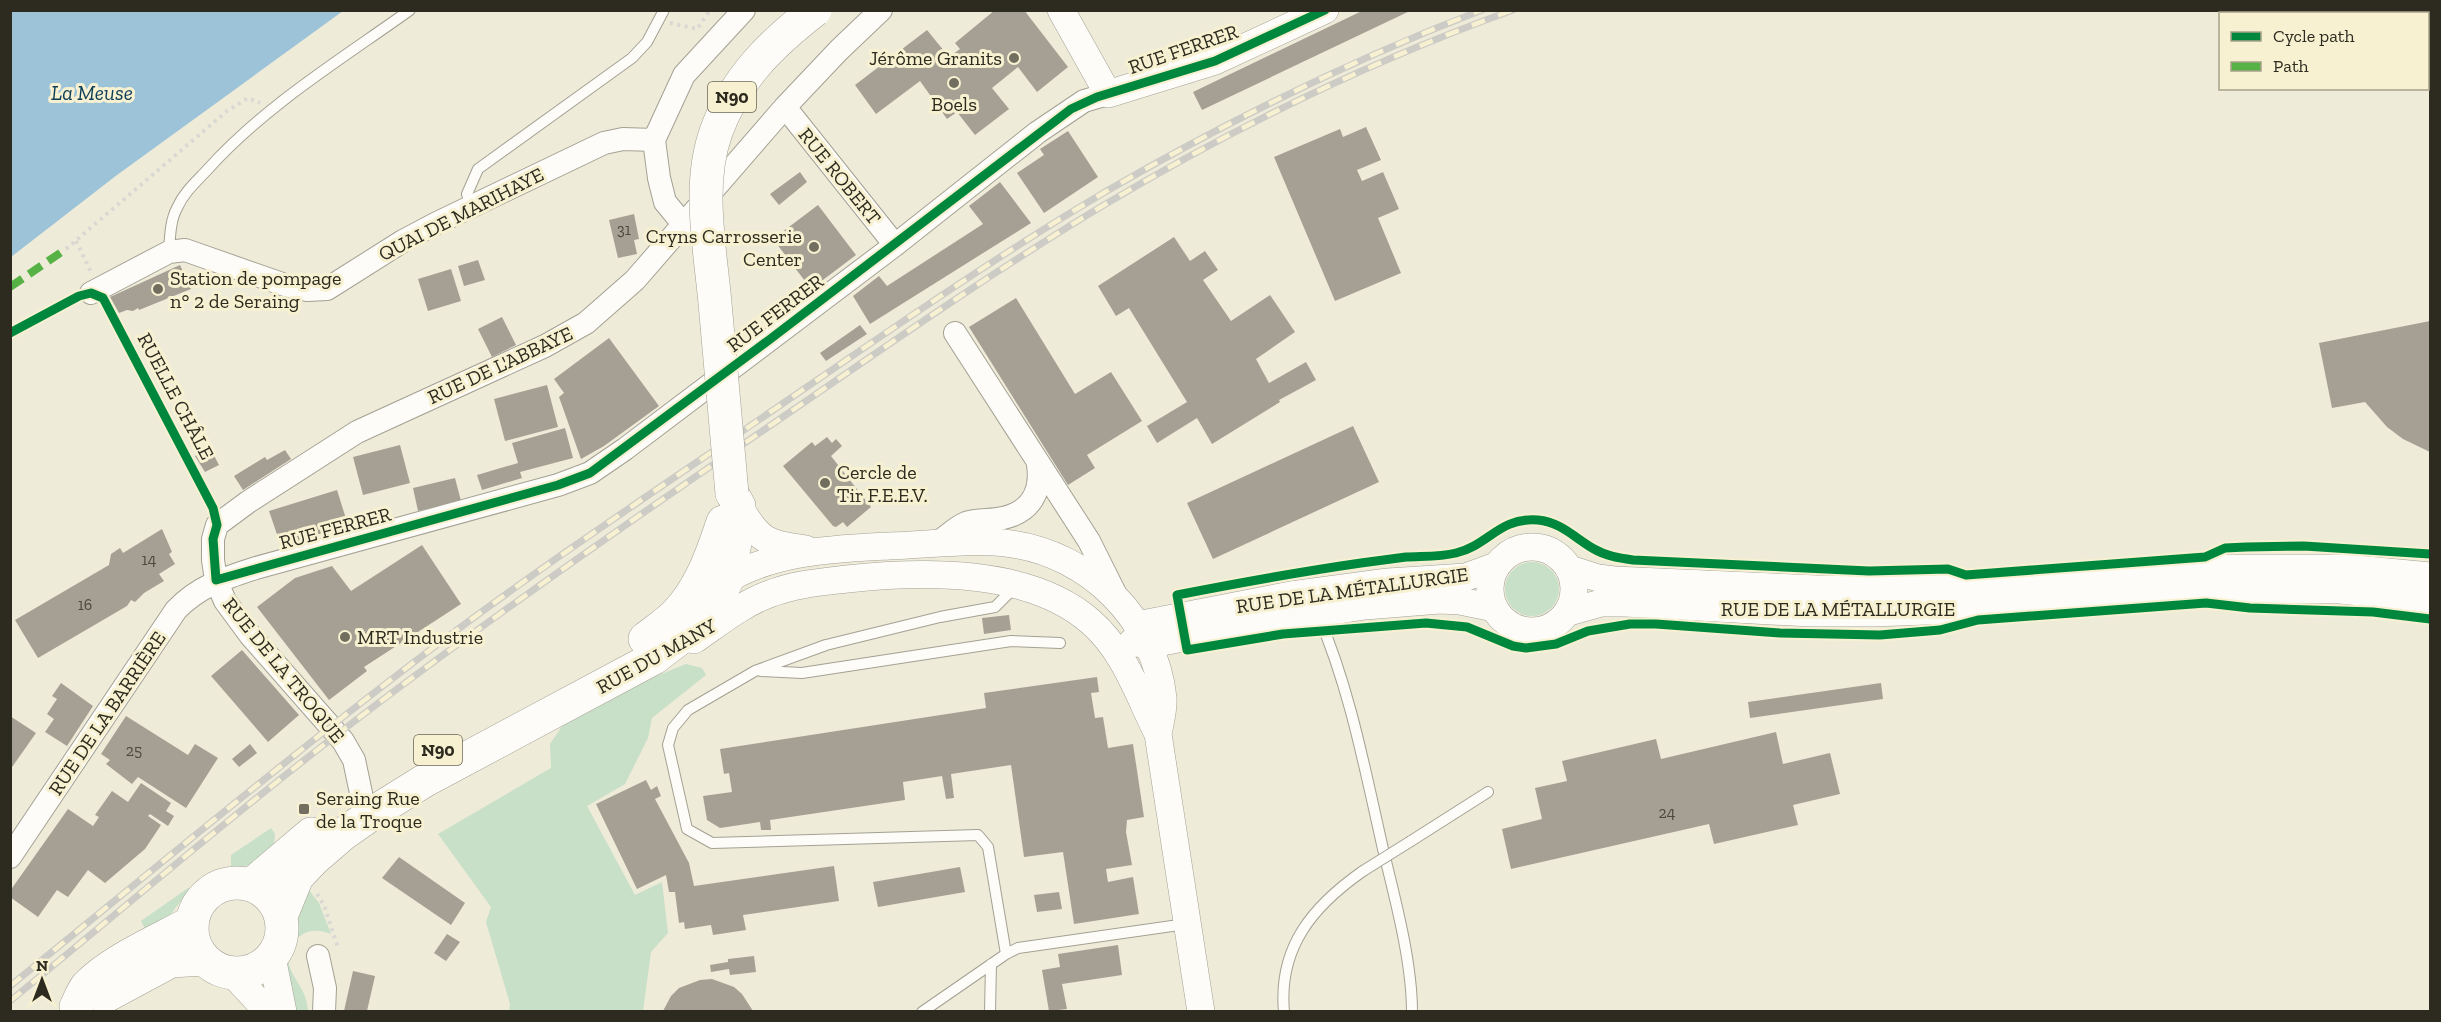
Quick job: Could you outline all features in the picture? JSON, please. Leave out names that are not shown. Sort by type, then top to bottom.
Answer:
[{"type":"main road","name":"N90","points":[[648,649],[700,623],[716,602],[728,578],[736,538],[735,500],[709,236],[706,180],[710,152],[716,132],[741,80],[764,53],[815,10]]},
{"type":"main road","name":"N90","points":[[648,649],[695,589],[735,500]]},
{"type":"main road","name":"RUE DU MANY","points":[[251,885],[361,793],[648,649]]},
{"type":"main road","name":"RUE DU MANY","points":[[272,957],[281,938],[281,916],[297,877],[328,847],[367,817],[648,649]]},
{"type":"main road","points":[[272,957],[254,970],[232,973],[216,969],[203,959],[193,942],[192,922],[197,907],[206,894],[220,886],[235,883],[251,885],[269,897],[281,916]]},
{"type":"main road","points":[[73,1009],[86,987],[106,972],[129,956],[192,922]]},
{"type":"main road","points":[[73,1009],[99,1000],[171,962],[203,959]]},
{"type":"street","points":[[684,225],[665,202],[654,140],[684,75],[744,10]]},
{"type":"street","name":"RUE DE L'ABBAYE","points":[[216,580],[213,539],[217,525],[248,502],[357,432],[545,346],[579,327],[621,294],[684,225],[785,107],[838,50],[881,10]]},
{"type":"street","points":[[1062,10],[1108,94]]},
{"type":"street","name":"RUE FERRER","points":[[216,580],[558,485],[590,473],[895,245],[1056,119],[1084,101],[1215,61],[1325,10]]},
{"type":"street","name":"RUE ROBERT","points":[[785,107],[895,245]]},
{"type":"street","name":"QUAI DE MARIHAYE","points":[[170,252],[185,250],[192,252],[285,285],[307,290],[327,289],[403,241],[604,143],[623,139],[654,140]]},
{"type":"street","points":[[95,291],[170,252]]},
{"type":"street","points":[[955,333],[1038,465],[1049,477],[1092,548],[1119,601],[1142,635],[1163,700],[1158,734],[1201,1011]]},
{"type":"street","points":[[935,544],[963,525],[1003,518],[1027,507],[1039,486],[1038,465]]},
{"type":"street","points":[[735,500],[759,536],[777,544],[817,550]]},
{"type":"street","points":[[728,578],[757,565],[817,550],[993,542],[1036,548],[1080,568],[1101,583],[1119,601]]},
{"type":"street","name":"RUE DE LA MÉTALLURGIE","points":[[2430,576],[2346,568],[2271,567],[2197,569],[1931,588],[1818,589],[1598,578],[1570,569],[1563,559],[1540,547],[1515,550],[1505,556],[1496,566],[1490,587],[1494,608],[1501,619],[1512,627],[1537,632],[1560,622],[1569,612],[1601,603],[1810,613],[1912,612],[2237,590],[2340,590],[2430,599]]},
{"type":"street","name":"RUE DE LA MÉTALLURGIE","points":[[1142,635],[1291,595],[1388,582],[1466,577],[1496,566]]},
{"type":"street","points":[[1569,612],[1575,591],[1570,569]]},
{"type":"street","name":"RUE DU MANY","points":[[648,649],[692,641],[758,599],[796,586],[916,574],[966,576],[1016,585],[1077,611],[1092,623]]},
{"type":"street","name":"RUE DE LA TROQUE","points":[[216,580],[225,601],[250,635],[317,710],[349,750],[358,773],[361,793]]},
{"type":"street","name":"RUE DE LA BARRIÈRE","points":[[10,856],[176,610],[196,591],[216,580]]},
{"type":"street","name":"RUE DE LA MÉTALLURGIE","points":[[1142,635],[1316,612],[1440,600],[1460,601],[1494,608]]},
{"type":"street","points":[[1092,623],[1112,626],[1133,644],[1142,635]]},
{"type":"street","points":[[1092,623],[1120,656],[1158,734]]},
{"type":"street","points":[[324,1011],[328,952]]},
{"type":"street","points":[[272,957],[283,1011]]},
{"type":"street","points":[[232,973],[268,1011]]},
{"type":"lane","points":[[170,252],[172,224],[182,197],[231,144],[271,109],[410,10]]},
{"type":"lane","points":[[471,207],[467,194],[478,169],[632,58],[647,42],[662,16]]},
{"type":"lane","points":[[1006,954],[988,847],[978,835],[712,843],[687,829],[668,745],[673,728],[688,710],[755,671],[826,645],[940,617],[995,608],[1016,585]]},
{"type":"lane","points":[[1316,612],[1341,673],[1373,805],[1404,950],[1412,994],[1412,1011]]},
{"type":"lane","points":[[755,671],[802,673],[1011,641],[1060,643]]},
{"type":"lane","points":[[1284,1011],[1282,991],[1289,955],[1299,935],[1326,900],[1339,887],[1363,871],[1488,792]]},
{"type":"lane","points":[[922,1011],[1018,948],[1187,924]]},
{"type":"lane","points":[[990,1011],[991,964]]},
{"type":"path","points":[[662,16],[697,29],[710,10]]},
{"type":"path","points":[[66,249],[227,111],[248,98],[271,109]]},
{"type":"path","points":[[75,242],[95,291]]},
{"type":"path","points":[[315,892],[324,905],[328,952]]},
{"type":"green space","points":[[1532,562],[1542,564],[1551,570],[1557,579],[1559,589],[1557,599],[1551,608],[1542,614],[1532,616],[1522,614],[1513,608],[1507,599],[1505,589],[1507,579],[1513,570],[1522,564]]},
{"type":"green space","points":[[686,664],[702,668],[706,675],[652,718],[648,738],[625,784],[587,806],[635,895],[662,882],[668,933],[651,952],[643,1011],[509,1011],[510,1004],[486,922],[491,907],[438,834],[551,768],[550,744],[567,719],[595,701]]},
{"type":"green space","points":[[271,828],[275,834],[274,846],[254,864],[231,869],[231,855]]},
{"type":"green space","points":[[188,888],[190,889],[171,914],[145,929],[141,921]]},
{"type":"green space","points":[[308,889],[319,903],[331,934],[312,931],[295,940],[299,909]]},
{"type":"green space","points":[[288,960],[305,995],[308,1011],[296,1011],[287,966]]},
{"type":"water","name":"La Meuse","points":[[11,10],[343,11],[117,175],[11,257]]},
{"type":"building","points":[[995,10],[1024,10],[1068,67],[1037,92],[1018,67],[992,88],[1009,109],[975,135],[957,112],[947,119],[920,81],[876,114],[855,85],[927,30],[949,57],[960,49],[955,43]]},
{"type":"building","points":[[1364,10],[1412,10],[1202,110],[1193,92]]},
{"type":"building","points":[[1366,127],[1381,160],[1357,170],[1362,181],[1383,172],[1399,209],[1378,218],[1401,273],[1335,301],[1274,157],[1340,129],[1343,137]]},
{"type":"building","points":[[1068,131],[1098,177],[1044,213],[1017,173],[1044,155],[1040,149]]},
{"type":"building","points":[[800,172],[807,182],[779,205],[770,194]]},
{"type":"building","points":[[1000,182],[1031,223],[870,324],[853,296],[879,276],[887,286],[983,224],[969,206]]},
{"type":"building","name":"Cryns Carrosserie Center","points":[[818,205],[856,255],[811,289],[773,239]]},
{"type":"building","points":[[634,214],[639,239],[634,240],[637,254],[618,258],[609,220]]},
{"type":"building","points":[[1174,237],[1190,261],[1205,251],[1218,270],[1203,280],[1231,321],[1270,295],[1295,332],[1256,359],[1269,383],[1306,362],[1316,380],[1279,400],[1280,402],[1212,444],[1197,418],[1157,443],[1147,426],[1187,402],[1129,308],[1116,316],[1098,286]]},
{"type":"building","points":[[478,260],[485,280],[464,286],[458,266]]},
{"type":"building","name":"Station de pompage n° 2 de Seraing","points":[[180,265],[191,289],[139,310],[138,308],[119,313],[110,297]]},
{"type":"building","points":[[451,269],[461,301],[428,311],[418,279]]},
{"type":"building","points":[[1016,298],[1075,394],[1111,372],[1142,421],[1087,455],[1095,468],[1068,485],[969,327]]},
{"type":"building","points":[[502,317],[516,345],[492,357],[478,329]]},
{"type":"building","points":[[2430,321],[2430,452],[2403,439],[2387,427],[2365,402],[2332,408],[2319,343]]},
{"type":"building","points":[[860,325],[867,334],[826,361],[820,353]]},
{"type":"building","points":[[609,338],[659,406],[604,446],[581,459],[559,397],[564,393],[554,379]]},
{"type":"building","points":[[547,385],[558,427],[505,441],[494,399]]},
{"type":"building","points":[[1353,426],[1379,482],[1213,559],[1187,503]]},
{"type":"building","points":[[565,428],[573,458],[520,472],[522,478],[482,490],[477,475],[518,463],[512,443]]},
{"type":"building","name":"Cercle de Tir F.E.E.V.","points":[[827,437],[832,443],[836,439],[842,446],[831,456],[871,507],[847,527],[843,522],[836,527],[833,526],[783,466],[812,442],[815,446]]},
{"type":"building","points":[[400,445],[410,483],[363,495],[353,457]]},
{"type":"building","points":[[210,448],[219,465],[205,472],[195,456]]},
{"type":"building","points":[[285,450],[291,459],[243,490],[234,476],[265,457],[267,460]]},
{"type":"building","points":[[455,478],[461,501],[418,511],[413,488]]},
{"type":"building","points":[[337,490],[348,525],[281,546],[269,511]]},
{"type":"building","points":[[162,529],[172,552],[169,554],[175,564],[159,574],[164,581],[144,593],[135,602],[131,600],[127,606],[38,658],[15,620],[109,565],[111,554],[120,548],[123,553]]},
{"type":"building","name":"MRT Industrie","points":[[422,545],[461,604],[364,667],[367,671],[329,700],[257,607],[295,578],[332,566],[351,591]]},
{"type":"building","points":[[1009,615],[1011,630],[984,634],[982,618]]},
{"type":"building","points":[[242,650],[299,715],[268,742],[211,676]]},
{"type":"building","points":[[1097,677],[1099,692],[1091,693],[1095,718],[1103,717],[1108,748],[1133,744],[1144,817],[1127,820],[1126,832],[1132,865],[1106,869],[1108,882],[1133,877],[1139,914],[1074,924],[1063,852],[1024,857],[1011,765],[951,774],[954,798],[946,799],[942,776],[903,782],[905,800],[770,820],[771,830],[761,830],[760,822],[720,828],[707,820],[703,796],[732,792],[729,773],[724,774],[720,749],[986,708],[984,693]]},
{"type":"building","points":[[61,683],[93,706],[67,746],[45,732],[54,719],[47,714],[57,699],[52,696]]},
{"type":"building","points":[[1881,683],[1883,699],[1750,718],[1748,702]]},
{"type":"building","points":[[10,716],[36,733],[10,770]]},
{"type":"building","points":[[126,716],[188,755],[195,744],[218,758],[186,808],[138,777],[132,784],[106,764],[110,760],[101,754]]},
{"type":"building","points":[[1776,732],[1783,764],[1830,753],[1840,794],[1793,805],[1798,825],[1714,844],[1709,824],[1511,869],[1502,829],[1542,819],[1535,788],[1567,781],[1562,761],[1656,739],[1661,759]]},
{"type":"building","points":[[250,744],[257,753],[239,767],[232,759]]},
{"type":"building","points":[[646,780],[651,790],[657,786],[661,796],[655,799],[689,863],[694,886],[834,866],[839,901],[743,915],[746,930],[713,935],[711,925],[685,929],[684,922],[679,923],[675,892],[669,892],[666,875],[637,889],[596,804]]},
{"type":"building","points":[[141,783],[171,803],[166,811],[174,816],[168,826],[150,814],[148,816],[161,825],[145,849],[105,883],[88,870],[68,897],[57,890],[38,917],[10,897],[10,891],[68,809],[93,826],[99,817],[95,815],[112,791],[128,802]]},
{"type":"building","points":[[399,857],[465,903],[451,925],[382,878]]},
{"type":"building","points":[[960,867],[965,892],[878,907],[873,882]]},
{"type":"building","points":[[1059,892],[1062,909],[1037,912],[1034,895]]},
{"type":"building","points":[[447,934],[460,942],[446,961],[434,953]]},
{"type":"building","points":[[1118,945],[1122,975],[1062,984],[1067,1009],[1049,1011],[1042,970],[1060,967],[1058,954]]},
{"type":"building","points":[[754,956],[756,972],[730,975],[729,969],[711,972],[710,965],[728,962],[728,959]]},
{"type":"building","points":[[353,971],[375,976],[367,1011],[344,1011]]},
{"type":"building","points":[[712,979],[734,987],[742,994],[753,1011],[663,1011],[671,996],[679,988],[700,980]]},
{"type":"railway","points":[[10,986],[278,768],[442,641],[569,550],[943,294],[1105,192],[1197,141],[1337,71],[1482,10]]},
{"type":"railway","points":[[10,1001],[268,789],[409,680],[627,524],[985,280],[1064,229],[1202,149],[1355,74],[1513,10]]},
{"type":"marked path","points":[[10,287],[66,249]]},
{"type":"cycle path","name":"RUELLE CHÂLE","points":[[10,333],[79,296],[91,293],[103,298],[213,508],[217,525],[213,539],[216,580],[558,485],[590,473],[769,340],[1071,109],[1097,97],[1215,61],[1325,10]]},
{"type":"cycle path","points":[[2430,554],[2304,546],[2246,547],[2225,548],[2205,557],[1966,575],[1948,569],[1869,571],[1633,560],[1599,551],[1546,521],[1525,520],[1504,527],[1477,544],[1456,553],[1338,566],[1177,595],[1187,650],[1283,634],[1426,623],[1467,627],[1513,646],[1526,648],[1556,644],[1588,631],[1630,624],[1780,633],[1880,635],[1940,630],[1978,620],[2206,603],[2250,608],[2373,612],[2430,619]]},
{"type":"place","name":"Jérôme Granits","points":[[1014,58]]},
{"type":"place","name":"Boels","points":[[954,83]]},
{"type":"place","name":"Cryns Carrosserie Center","points":[[814,247]]},
{"type":"place","name":"Station de pompage n° 2 de Seraing","points":[[158,289]]},
{"type":"place","name":"Cercle de Tir F.E.E.V.","points":[[825,483]]},
{"type":"place","name":"MRT Industrie","points":[[345,637]]},
{"type":"place","name":"Seraing Rue de la Troque","points":[[304,809]]}]
